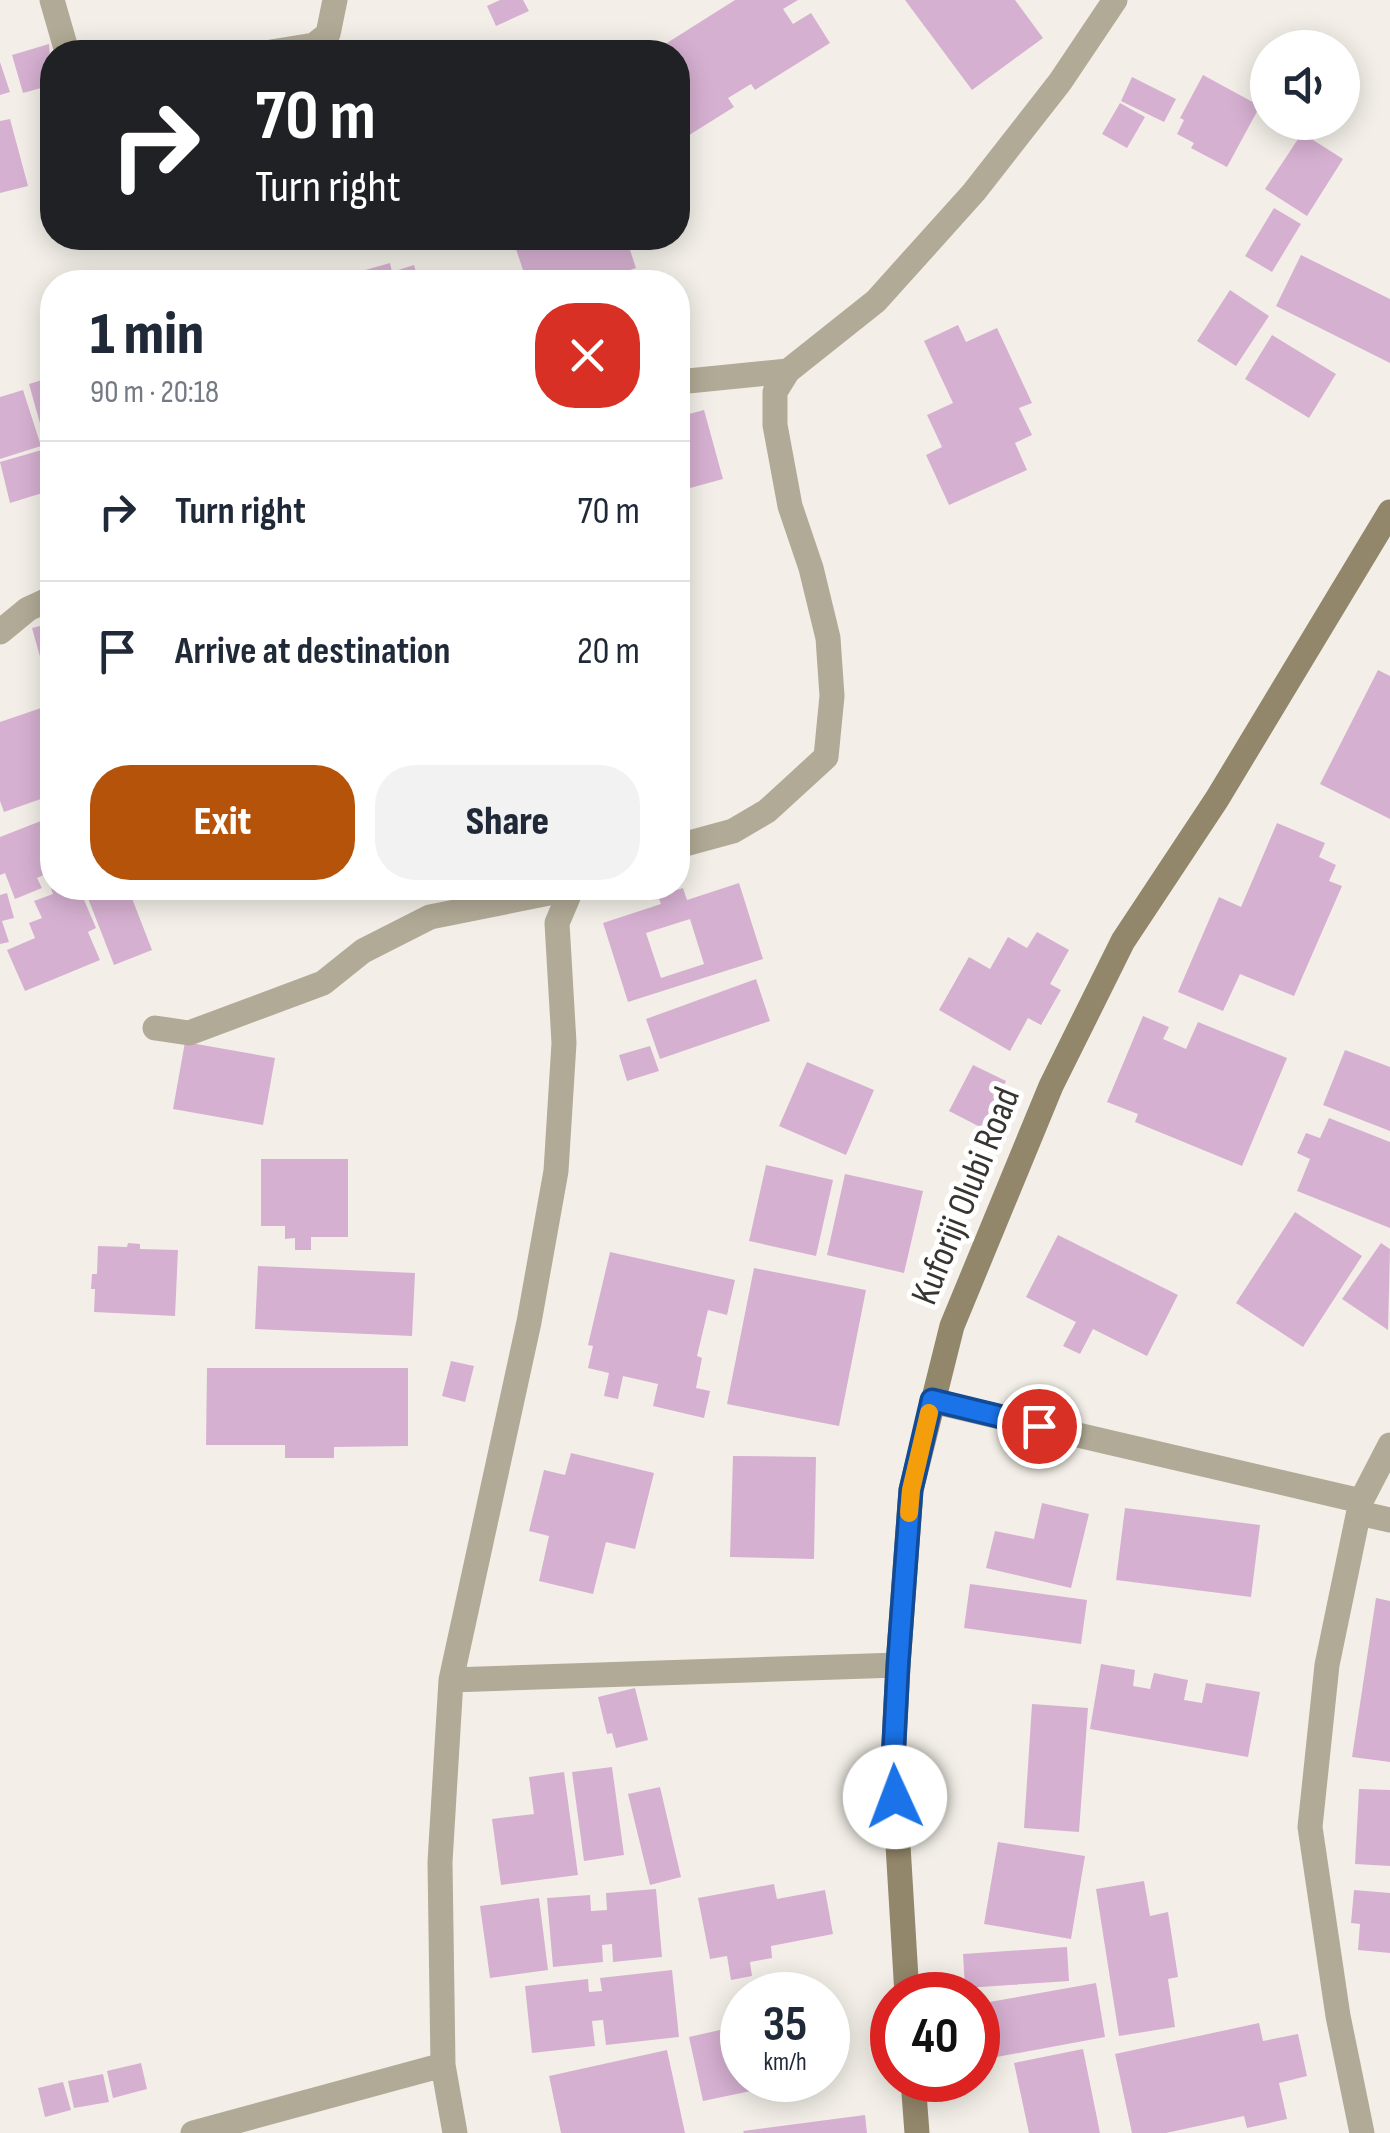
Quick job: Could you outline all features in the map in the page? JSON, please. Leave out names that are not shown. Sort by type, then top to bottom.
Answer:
[{"type":"street","points":[[52,0],[64,40]]},
{"type":"street","points":[[320,40],[328,34],[335,0]]},
{"type":"street","points":[[690,843],[733,830],[767,810],[826,757],[832,696],[828,638],[811,568],[790,506],[775,425],[774,392],[788,371],[876,302],[974,192],[1060,82],[1115,0]]},
{"type":"street","points":[[690,381],[788,371]]},
{"type":"street","name":"Kuforiji Olubi Road","points":[[906,1972],[893,1762],[898,1665],[911,1490],[952,1326],[1051,1086],[1123,942],[1217,799],[1390,512]]},
{"type":"street","points":[[0,632],[40,604]]},
{"type":"street","points":[[155,1028],[188,1032],[323,983],[363,950],[430,918],[506,900]]},
{"type":"street","points":[[455,2133],[443,2065],[440,1862],[451,1680],[529,1322],[556,1171],[564,1042],[557,923],[568,900]]},
{"type":"street","points":[[932,1400],[1360,1507],[1390,1520]]},
{"type":"street","points":[[1362,2133],[1338,2016],[1310,1828],[1327,1665],[1360,1507],[1390,1444]]},
{"type":"street","points":[[451,1680],[898,1665]]},
{"type":"street","points":[[192,2133],[443,2065]]},
{"type":"street","points":[[915,2102],[917,2133]]},
{"type":"building","points":[[500,0],[523,0],[529,11],[496,26],[487,6]]},
{"type":"building","points":[[735,0],[798,0],[783,9],[793,24],[811,13],[830,43],[755,90],[751,84],[728,98],[734,107],[690,134],[690,40],[672,40]]},
{"type":"building","points":[[905,0],[1015,0],[1043,38],[972,90]]},
{"type":"building","points":[[40,47],[40,88],[23,93],[12,55]]},
{"type":"building","points":[[0,62],[10,92],[0,95]]},
{"type":"building","points":[[1203,75],[1250,101],[1250,124],[1227,167],[1191,148],[1194,143],[1177,134],[1184,120],[1180,118]]},
{"type":"building","points":[[1132,77],[1176,99],[1164,122],[1121,101]]},
{"type":"building","points":[[1120,103],[1145,117],[1127,148],[1102,134]]},
{"type":"building","points":[[10,119],[28,186],[0,193],[0,121]]},
{"type":"building","points":[[1297,140],[1313,140],[1343,159],[1307,216],[1265,189]]},
{"type":"building","points":[[1274,208],[1301,224],[1272,272],[1245,256]]},
{"type":"building","points":[[516,250],[630,250],[636,268],[630,270],[523,270]]},
{"type":"building","points":[[1301,255],[1390,299],[1390,363],[1276,306]]},
{"type":"building","points":[[390,263],[392,270],[366,270]]},
{"type":"building","points":[[1230,290],[1269,316],[1236,366],[1197,341]]},
{"type":"building","points":[[958,325],[966,342],[997,328],[1032,403],[1019,408],[1032,435],[1015,443],[1027,470],[949,505],[926,455],[942,447],[927,415],[953,403],[924,341]]},
{"type":"building","points":[[1272,335],[1336,374],[1309,418],[1245,379]]},
{"type":"building","points":[[40,381],[40,423],[29,384]]},
{"type":"building","points":[[23,390],[40,446],[0,459],[0,397]]},
{"type":"building","points":[[704,410],[723,479],[690,488],[690,414]]},
{"type":"building","points":[[40,450],[40,494],[10,503],[0,462]]},
{"type":"building","points":[[40,626],[40,657],[32,628]]},
{"type":"building","points":[[1378,670],[1390,676],[1390,819],[1320,784]]},
{"type":"building","points":[[40,708],[40,799],[4,812],[0,801],[0,722]]},
{"type":"building","points":[[40,821],[40,889],[15,899],[5,873],[0,875],[0,837]]},
{"type":"building","points":[[1277,823],[1325,843],[1319,857],[1336,865],[1329,881],[1342,886],[1294,996],[1240,974],[1223,1011],[1178,992],[1219,897],[1241,907]]},
{"type":"building","points":[[739,883],[763,959],[628,1002],[603,923],[661,904],[660,900],[690,900]],"holes":[[[690,919],[704,964],[661,978],[646,933]]]},
{"type":"building","points":[[7,893],[14,918],[2,921],[9,942],[0,944],[0,895]]},
{"type":"building","points":[[84,900],[96,928],[88,932],[100,960],[25,991],[7,950],[35,938],[29,923],[42,918],[34,901]]},
{"type":"building","points":[[89,900],[133,900],[152,950],[114,965]]},
{"type":"building","points":[[1037,932],[1069,950],[1050,984],[1061,990],[1041,1025],[1028,1018],[1010,1051],[939,1010],[969,957],[990,969],[1008,937],[1027,948]]},
{"type":"building","points":[[756,979],[770,1021],[660,1059],[646,1019]]},
{"type":"building","points":[[1143,1016],[1169,1027],[1163,1039],[1186,1049],[1198,1022],[1287,1058],[1242,1166],[1135,1122],[1138,1114],[1107,1102]]},
{"type":"building","points":[[185,1042],[275,1058],[263,1125],[173,1109]]},
{"type":"building","points":[[650,1046],[659,1071],[627,1081],[619,1055]]},
{"type":"building","points":[[1345,1050],[1390,1067],[1390,1131],[1323,1105]]},
{"type":"building","points":[[807,1062],[874,1090],[846,1155],[779,1126]]},
{"type":"building","points":[[973,1065],[1006,1081],[982,1128],[949,1111]]},
{"type":"building","points":[[1329,1118],[1390,1142],[1390,1228],[1297,1191],[1310,1159],[1297,1153],[1306,1133],[1320,1138]]},
{"type":"building","points":[[261,1159],[348,1159],[348,1237],[311,1237],[311,1250],[295,1250],[295,1238],[285,1239],[285,1226],[261,1226]]},
{"type":"building","points":[[766,1165],[833,1180],[816,1256],[749,1241]]},
{"type":"building","points":[[845,1174],[923,1191],[904,1273],[827,1255]]},
{"type":"building","points":[[1295,1212],[1362,1256],[1303,1347],[1236,1303]]},
{"type":"building","points":[[1058,1235],[1178,1295],[1147,1356],[1093,1329],[1080,1354],[1063,1346],[1076,1322],[1026,1297]]},
{"type":"building","points":[[128,1243],[140,1244],[140,1249],[178,1250],[175,1316],[94,1312],[95,1289],[91,1289],[92,1274],[97,1274],[98,1246],[127,1247]]},
{"type":"building","points":[[1381,1243],[1390,1249],[1388,1330],[1342,1299]]},
{"type":"building","points":[[610,1252],[735,1280],[727,1315],[708,1310],[697,1356],[702,1358],[696,1388],[710,1391],[704,1418],[653,1406],[658,1384],[623,1376],[618,1399],[604,1396],[609,1373],[588,1368],[593,1346],[588,1345]]},
{"type":"building","points":[[258,1266],[415,1273],[412,1336],[255,1329]]},
{"type":"building","points":[[754,1268],[866,1290],[839,1426],[727,1404]]},
{"type":"building","points":[[451,1361],[474,1366],[465,1402],[442,1396]]},
{"type":"building","points":[[207,1368],[408,1368],[408,1446],[334,1447],[334,1458],[285,1458],[285,1445],[206,1445]]},
{"type":"building","points":[[571,1453],[654,1473],[635,1549],[606,1542],[593,1594],[539,1581],[549,1536],[529,1531],[544,1470],[565,1475]]},
{"type":"building","points":[[733,1456],[816,1457],[814,1559],[730,1557]]},
{"type":"building","points":[[1042,1503],[1089,1514],[1071,1588],[986,1568],[995,1531],[1034,1539]]},
{"type":"building","points":[[1125,1508],[1260,1525],[1251,1597],[1116,1580]]},
{"type":"building","points":[[970,1584],[1087,1600],[1081,1644],[964,1628]]},
{"type":"building","points":[[1376,1598],[1390,1601],[1390,1762],[1352,1757]]},
{"type":"building","points":[[1101,1664],[1135,1670],[1133,1686],[1150,1689],[1154,1673],[1188,1680],[1184,1700],[1202,1703],[1206,1683],[1260,1692],[1248,1757],[1090,1729]]},
{"type":"building","points":[[635,1688],[648,1740],[616,1748],[612,1733],[607,1734],[598,1697]]},
{"type":"building","points":[[1032,1704],[1088,1708],[1079,1832],[1024,1828]]},
{"type":"building","points":[[612,1767],[624,1855],[584,1861],[572,1772]]},
{"type":"building","points":[[564,1772],[578,1875],[501,1885],[492,1819],[534,1814],[529,1777]]},
{"type":"building","points":[[660,1787],[681,1877],[650,1885],[628,1794]]},
{"type":"building","points":[[1359,1789],[1390,1790],[1390,1866],[1355,1864]]},
{"type":"building","points":[[998,1842],[1085,1856],[1071,1939],[984,1924]]},
{"type":"building","points":[[1144,1881],[1150,1916],[1168,1912],[1178,1977],[1168,1979],[1175,2027],[1119,2036],[1096,1889]]},
{"type":"building","points":[[774,1884],[777,1899],[825,1890],[833,1934],[771,1946],[772,1958],[750,1962],[751,1972],[730,1972],[727,1956],[710,1959],[698,1898]]},
{"type":"building","points":[[656,1889],[662,1957],[613,1962],[612,1944],[602,1945],[603,1962],[553,1967],[547,1898],[590,1895],[591,1911],[607,1910],[606,1893]]},
{"type":"building","points":[[1354,1890],[1390,1893],[1390,1953],[1358,1950],[1360,1924],[1351,1923]]},
{"type":"building","points":[[539,1898],[548,1970],[490,1978],[480,1906]]},
{"type":"building","points":[[1067,1947],[1069,1981],[1000,1986],[1000,1972],[964,1972],[963,1954]]},
{"type":"building","points":[[672,1970],[679,2037],[606,2045],[603,2020],[592,2021],[595,2046],[532,2053],[525,1986],[588,1979],[589,1992],[602,1991],[600,1978]]},
{"type":"building","points":[[1096,1983],[1105,2037],[1000,2056],[1000,2000]]},
{"type":"building","points":[[1259,2023],[1263,2041],[1298,2034],[1307,2076],[1279,2083],[1287,2119],[1247,2128],[1244,2116],[1166,2133],[1132,2133],[1115,2054]]},
{"type":"building","points":[[720,2030],[720,2097],[703,2101],[689,2037]]},
{"type":"building","points":[[1083,2049],[1100,2133],[1029,2133],[1014,2063]]},
{"type":"building","points":[[667,2050],[685,2133],[561,2133],[549,2076]]},
{"type":"building","points":[[141,2063],[147,2089],[113,2098],[107,2071]]},
{"type":"building","points":[[103,2074],[109,2102],[74,2108],[68,2081]]},
{"type":"building","points":[[63,2082],[71,2110],[45,2117],[38,2088]]},
{"type":"building","points":[[865,2115],[867,2133],[743,2131]]},
{"type":"slow traffic","points":[[909,1513],[929,1413]]},
{"type":"route","points":[[895,1797],[898,1665],[911,1490],[932,1400],[1039,1426]]}]
